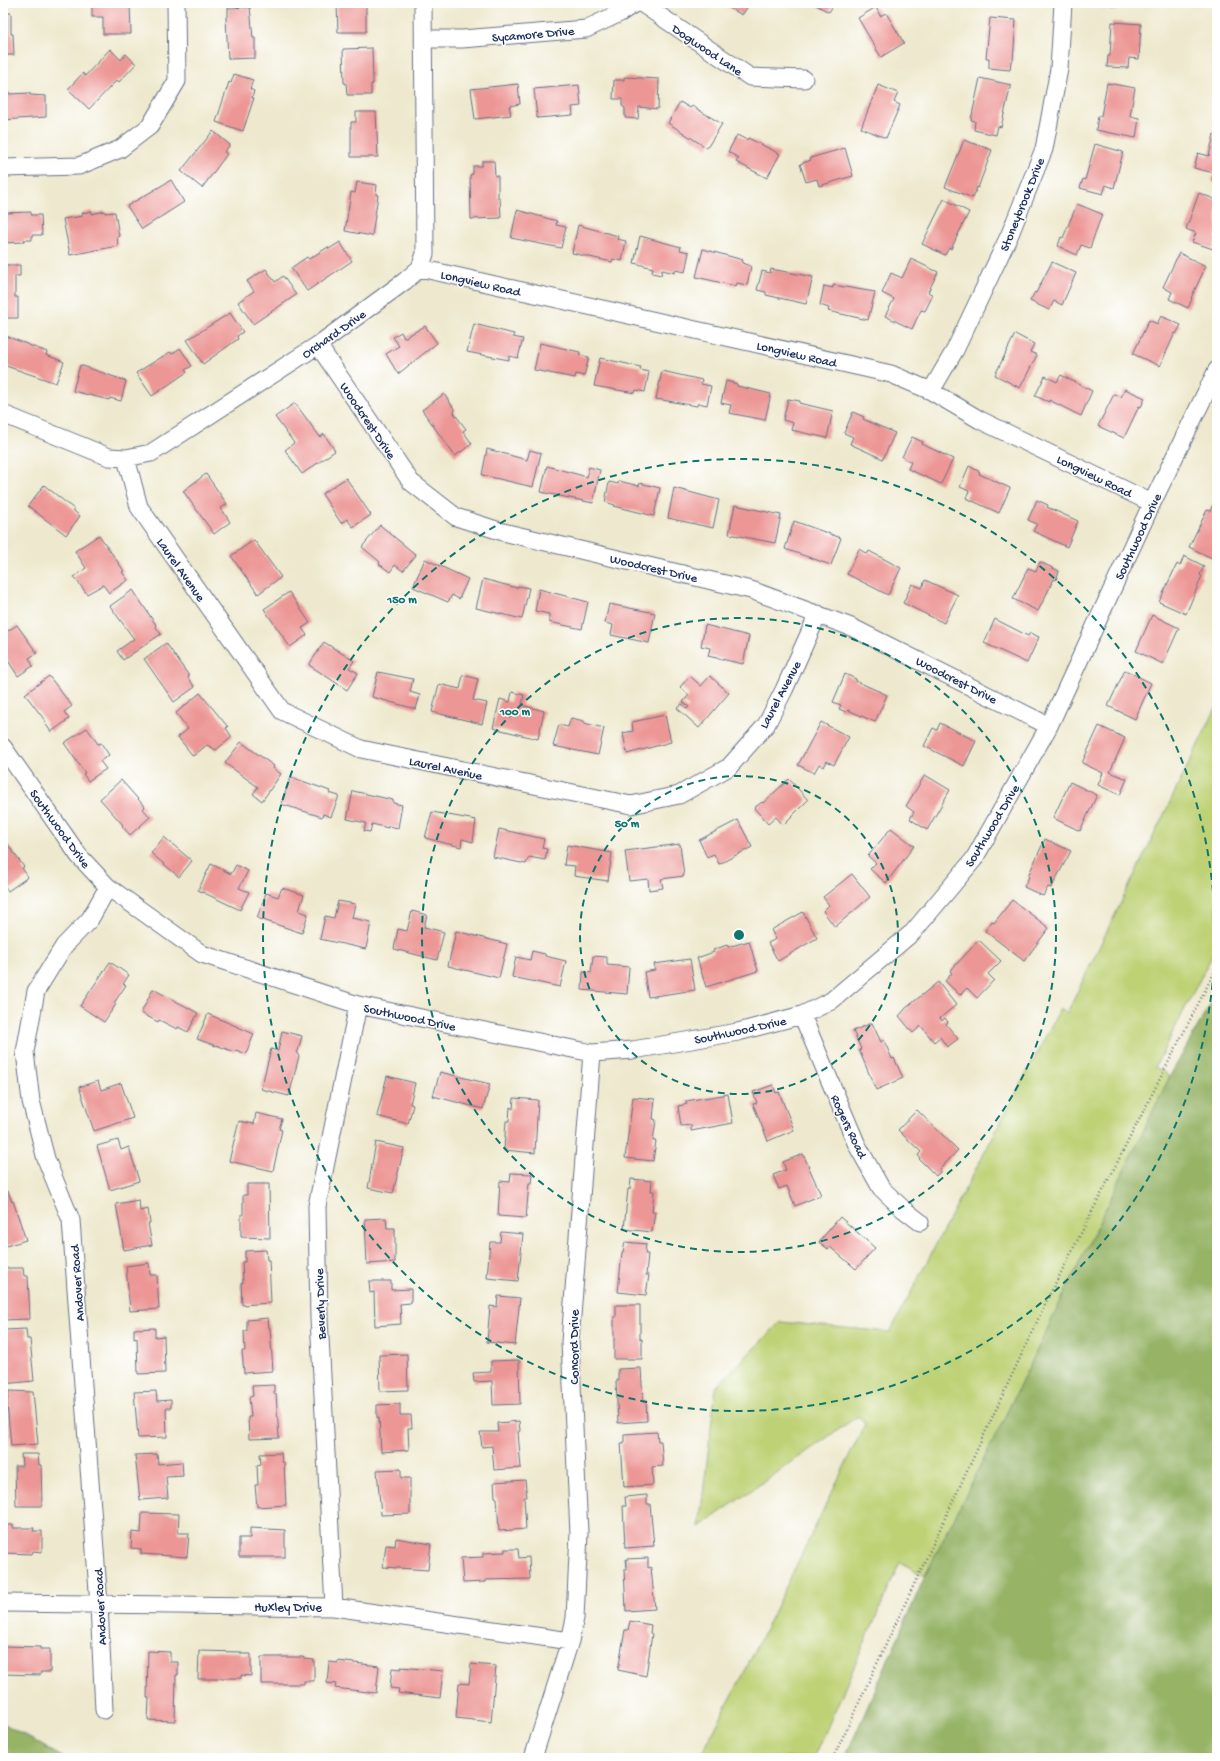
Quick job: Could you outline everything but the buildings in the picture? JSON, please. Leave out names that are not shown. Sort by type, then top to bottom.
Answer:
[{"type":"street","points":[[3,168],[79,166],[120,149],[150,126],[177,81],[176,3]]},
{"type":"street","points":[[420,268],[425,254],[423,3]]},
{"type":"street","name":"Sycamore Drive","points":[[424,39],[462,39],[586,29],[620,13],[635,3]]},
{"type":"street","name":"Dogwood Lane","points":[[641,3],[750,77],[804,79]]},
{"type":"street","name":"Stoneybrook Drive","points":[[931,391],[955,350],[1010,234],[1044,149],[1060,69],[1063,3]]},
{"type":"street","name":"Longview Road","points":[[420,268],[891,374],[931,391],[980,420],[1152,503]]},
{"type":"street","name":"Orchard Drive","points":[[3,414],[109,457],[126,458],[151,452],[318,345],[405,281],[420,268]]},
{"type":"street","name":"Woodcrest Drive","points":[[318,345],[411,482],[456,516],[503,532],[751,590],[851,627],[1049,726]]},
{"type":"street","name":"Southwood Drive","points":[[3,747],[78,856],[108,887],[202,954],[358,1005],[540,1044],[592,1053],[633,1050],[738,1032],[802,1015],[831,1001],[913,932],[974,859],[1049,726],[1152,503],[1217,370]]},
{"type":"street","name":"Laurel Avenue","points":[[126,458],[139,507],[282,711],[361,749],[631,805],[679,795],[729,767],[766,725],[784,690],[818,614]]},
{"type":"street","name":"Andover Road","points":[[104,1710],[99,1605],[71,1220],[46,1159],[31,1101],[25,1052],[36,991],[64,946],[90,919],[108,887]]},
{"type":"street","name":"Beverly Drive","points":[[334,1607],[319,1318],[317,1206],[358,1005]]},
{"type":"street","name":"Rogers Road","points":[[802,1015],[857,1145],[881,1188],[920,1222]]},
{"type":"street","name":"Concord Drive","points":[[533,1758],[570,1641],[575,1618],[579,1533],[570,1342],[592,1053]]},
{"type":"street","name":"Huxley Drive","points":[[3,1603],[334,1607],[570,1641]]},
{"type":"path","points":[[833,1758],[1047,1300],[1217,967]]},
{"type":"green space","points":[[1217,706],[1217,946],[1155,1067],[1170,1076],[994,1439],[925,1576],[900,1562],[814,1758],[699,1758],[743,1675],[865,1424],[858,1416],[699,1527],[716,1387],[780,1322],[890,1332],[1060,1009],[1067,1013]]},
{"type":"green space","points":[[1217,992],[1217,1758],[845,1758],[925,1576],[994,1439],[1170,1076]]},
{"type":"green space","points":[[3,1723],[64,1758],[3,1758]]}]
